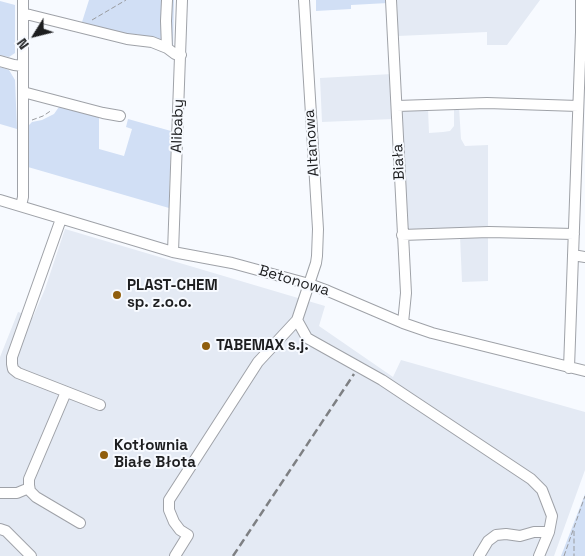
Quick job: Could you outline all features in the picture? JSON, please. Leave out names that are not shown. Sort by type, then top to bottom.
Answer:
[{"type":"street","points":[[20,206],[23,197],[23,0]]},
{"type":"street","points":[[167,0],[167,48]]},
{"type":"street","name":"Alibaby","points":[[173,252],[182,0]]},
{"type":"street","name":"Altanowa","points":[[297,320],[317,256],[318,229],[304,0]]},
{"type":"street","name":"Biała","points":[[391,0],[406,293],[403,323]]},
{"type":"street","points":[[569,368],[578,106],[582,83],[581,0]]},
{"type":"street","points":[[581,32],[585,11]]},
{"type":"street","points":[[23,14],[127,39],[152,42],[167,48],[175,54],[181,55]]},
{"type":"street","points":[[0,61],[23,66]]},
{"type":"street","points":[[23,92],[120,116]]},
{"type":"street","points":[[397,106],[488,102],[578,106]]},
{"type":"street","name":"Betonowa","points":[[0,200],[173,252],[232,263],[309,284],[403,323],[456,339],[585,371]]},
{"type":"street","points":[[61,219],[12,357],[13,369],[18,374],[100,405]]},
{"type":"street","points":[[402,235],[489,232],[574,234]]},
{"type":"street","points":[[573,255],[585,257]]},
{"type":"street","points":[[174,556],[188,535],[180,530],[174,522],[169,510],[169,500],[258,362],[297,320],[307,338],[382,380],[531,479],[542,490],[549,504],[552,516],[549,532],[539,556]]},
{"type":"street","points":[[66,392],[29,478],[29,488],[36,497],[80,524]]},
{"type":"street","points":[[0,493],[17,493],[29,488]]},
{"type":"street","points":[[0,529],[6,531],[31,556]]},
{"type":"street","points":[[479,556],[488,541],[496,535],[520,536],[534,532],[549,532]]},
{"type":"path","points":[[80,28],[126,0]]},
{"type":"path","points":[[23,125],[43,116],[54,108],[58,101]]},
{"type":"path","points":[[564,556],[585,496]]},
{"type":"path","points":[[574,528],[574,556]]},
{"type":"shaded area","points":[[89,0],[174,0],[173,48],[151,38],[136,34],[122,35],[82,22]]},
{"type":"shaded area","points":[[316,0],[387,0],[388,3],[351,5],[351,9],[316,11]]},
{"type":"shaded area","points":[[397,0],[540,0],[507,45],[487,45],[487,32],[398,36]]},
{"type":"shaded area","points":[[0,1],[15,5],[15,53],[9,57],[0,55]]},
{"type":"shaded area","points":[[0,67],[9,70],[15,80],[17,129],[0,124]]},
{"type":"shaded area","points":[[392,74],[393,119],[322,122],[320,78]]},
{"type":"shaded area","points":[[61,104],[99,116],[99,149],[124,156],[132,129],[126,127],[128,119],[171,131],[169,208],[28,167],[27,127],[32,122],[42,120],[54,114]]},
{"type":"shaded area","points":[[459,107],[461,139],[465,146],[488,145],[488,227],[410,230],[407,228],[402,112],[404,110],[428,109],[429,133],[443,132],[450,131],[454,126],[454,108]]},
{"type":"shaded area","points":[[65,229],[325,306],[319,326],[393,377],[401,360],[585,412],[585,470],[554,556],[0,556],[0,357],[18,312],[33,317],[45,289]]},
{"type":"shaded area","points":[[488,235],[488,281],[462,282],[460,236]]},
{"type":"shaded area","points":[[585,494],[585,556],[561,556]]},
{"type":"railway","points":[[233,556],[354,374]]},
{"type":"place","name":"PLAST-CHEM sp. z.o.o.","points":[[117,295]]},
{"type":"place","name":"TABEMAX s.j.","points":[[206,346]]},
{"type":"place","name":"Kotłownia Białe Błota","points":[[104,455]]}]
